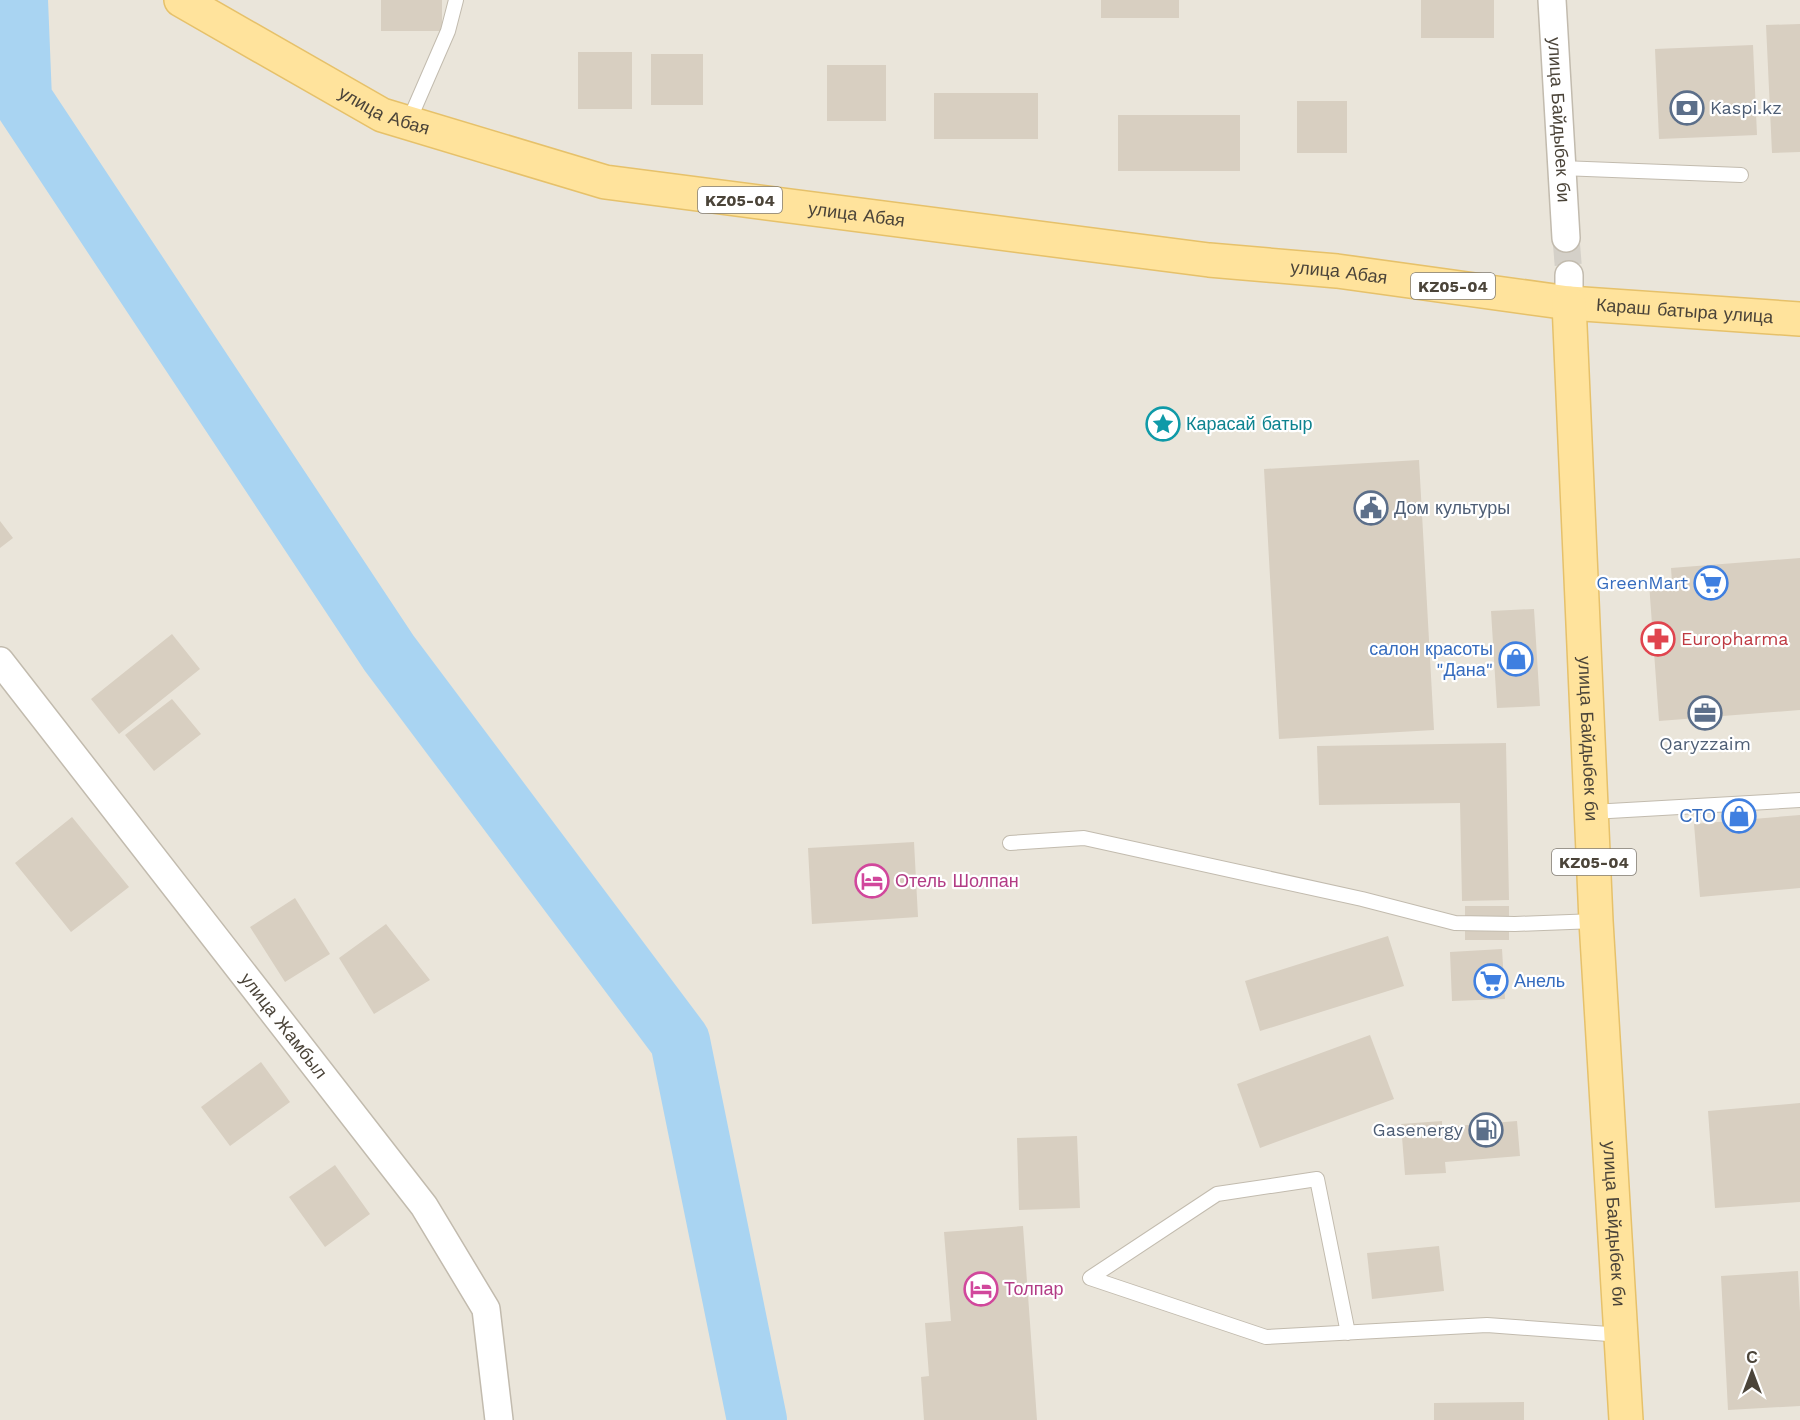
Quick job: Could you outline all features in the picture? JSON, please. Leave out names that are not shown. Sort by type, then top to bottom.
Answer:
[{"type":"main road","name":"улица Абая","points":[[181,0],[382,115],[605,182],[1209,260],[1569,289]]},
{"type":"main road","name":"Караш батыра улица","points":[[1569,289],[1800,320]]},
{"type":"main road","name":"улица Байдыбек би","points":[[1569,289],[1596,921],[1626,1420]]},
{"type":"street","name":"улица Байдыбек би","points":[[1552,0],[1566,238]]},
{"type":"street","name":"улица Жамбыл","points":[[0,661],[424,1206],[486,1309],[499,1420]]},
{"type":"lane","points":[[408,123],[448,31],[456,0]]},
{"type":"lane","points":[[1561,168],[1741,175]]},
{"type":"lane","points":[[1592,812],[1800,800]]},
{"type":"lane","points":[[1010,843],[1084,838],[1362,899],[1455,923],[1515,924],[1596,921]]},
{"type":"lane","points":[[1348,1333],[1317,1179],[1217,1194],[1090,1278],[1266,1337],[1348,1333],[1487,1325],[1622,1335]]},
{"type":"shaded area","points":[[0,0],[1800,0],[1800,1420],[0,1420]]},
{"type":"building","points":[[381,0],[442,0],[442,31],[381,31]]},
{"type":"building","points":[[1101,0],[1179,0],[1179,18],[1101,18]]},
{"type":"building","points":[[1421,0],[1494,0],[1494,38],[1421,38]]},
{"type":"building","points":[[1800,24],[1800,152],[1772,153],[1766,25]]},
{"type":"building","points":[[1753,45],[1757,135],[1659,139],[1655,49]]},
{"type":"building","points":[[578,52],[632,52],[632,109],[578,109]]},
{"type":"building","points":[[651,54],[703,54],[703,105],[651,105]]},
{"type":"building","points":[[827,65],[886,65],[886,121],[827,121]]},
{"type":"building","points":[[934,93],[1038,93],[1038,139],[934,139]]},
{"type":"building","points":[[1297,101],[1347,101],[1347,153],[1297,153]]},
{"type":"building","points":[[1118,115],[1240,115],[1240,171],[1118,171]]},
{"type":"building","points":[[1419,460],[1434,730],[1279,739],[1264,469]]},
{"type":"building","points":[[0,521],[13,538],[0,548]]},
{"type":"building","points":[[1800,558],[1800,710],[1659,721],[1649,583],[1672,583],[1671,568]]},
{"type":"building","points":[[1534,609],[1540,706],[1497,708],[1491,611]]},
{"type":"building","points":[[172,634],[200,669],[119,734],[91,699]]},
{"type":"building","points":[[172,699],[201,734],[154,771],[125,735]]},
{"type":"building","points":[[1506,743],[1509,900],[1462,901],[1460,803],[1319,805],[1317,746]]},
{"type":"building","points":[[1800,815],[1800,888],[1700,897],[1694,824]]},
{"type":"building","points":[[72,817],[129,887],[71,932],[15,863]]},
{"type":"building","points":[[914,842],[918,917],[812,924],[808,848]]},
{"type":"building","points":[[295,898],[330,954],[285,982],[250,927]]},
{"type":"building","points":[[1465,906],[1509,906],[1509,940],[1465,940]]},
{"type":"building","points":[[386,924],[430,980],[374,1014],[339,958]]},
{"type":"building","points":[[1388,936],[1404,986],[1260,1031],[1245,981]]},
{"type":"building","points":[[1502,949],[1505,999],[1452,1001],[1450,952]]},
{"type":"building","points":[[1370,1035],[1394,1099],[1260,1148],[1237,1084]]},
{"type":"building","points":[[261,1062],[290,1102],[230,1146],[201,1107]]},
{"type":"building","points":[[1800,1103],[1800,1202],[1715,1208],[1708,1111]]},
{"type":"building","points":[[1442,1121],[1442,1127],[1517,1121],[1520,1156],[1445,1162],[1446,1173],[1405,1175],[1401,1124]]},
{"type":"building","points":[[1077,1136],[1080,1208],[1019,1210],[1017,1138]]},
{"type":"building","points":[[335,1165],[370,1214],[325,1247],[289,1197]]},
{"type":"building","points":[[1023,1226],[1037,1420],[924,1420],[921,1377],[929,1376],[925,1323],[951,1321],[944,1232]]},
{"type":"building","points":[[1439,1246],[1444,1291],[1372,1299],[1367,1253]]},
{"type":"building","points":[[1798,1271],[1800,1406],[1728,1410],[1721,1276]]},
{"type":"building","points":[[1524,1402],[1524,1420],[1434,1420],[1434,1403]]},
{"type":"waterway","points":[[18,0],[22,99],[389,653],[680,1041],[757,1420]]},
{"type":"tunnel","points":[[1566,238],[1569,275]]},
{"type":"place","name":"Kaspi.kz","points":[[1687,108]]},
{"type":"place","name":"Карасай батыр","points":[[1163,424]]},
{"type":"place","name":"Дом культуры","points":[[1371,508]]},
{"type":"place","name":"GreenMart","points":[[1711,583]]},
{"type":"place","name":"Europharma","points":[[1658,639]]},
{"type":"place","name":"салон красоты \"Дана\"","points":[[1516,659]]},
{"type":"place","name":"Qaryzzaim","points":[[1705,713]]},
{"type":"place","name":"СТО","points":[[1739,816]]},
{"type":"place","name":"Отель Шолпан","points":[[872,881]]},
{"type":"place","name":"Анель","points":[[1491,981]]},
{"type":"place","name":"Gasenergy","points":[[1486,1130]]},
{"type":"place","name":"Толпар","points":[[981,1289]]}]
